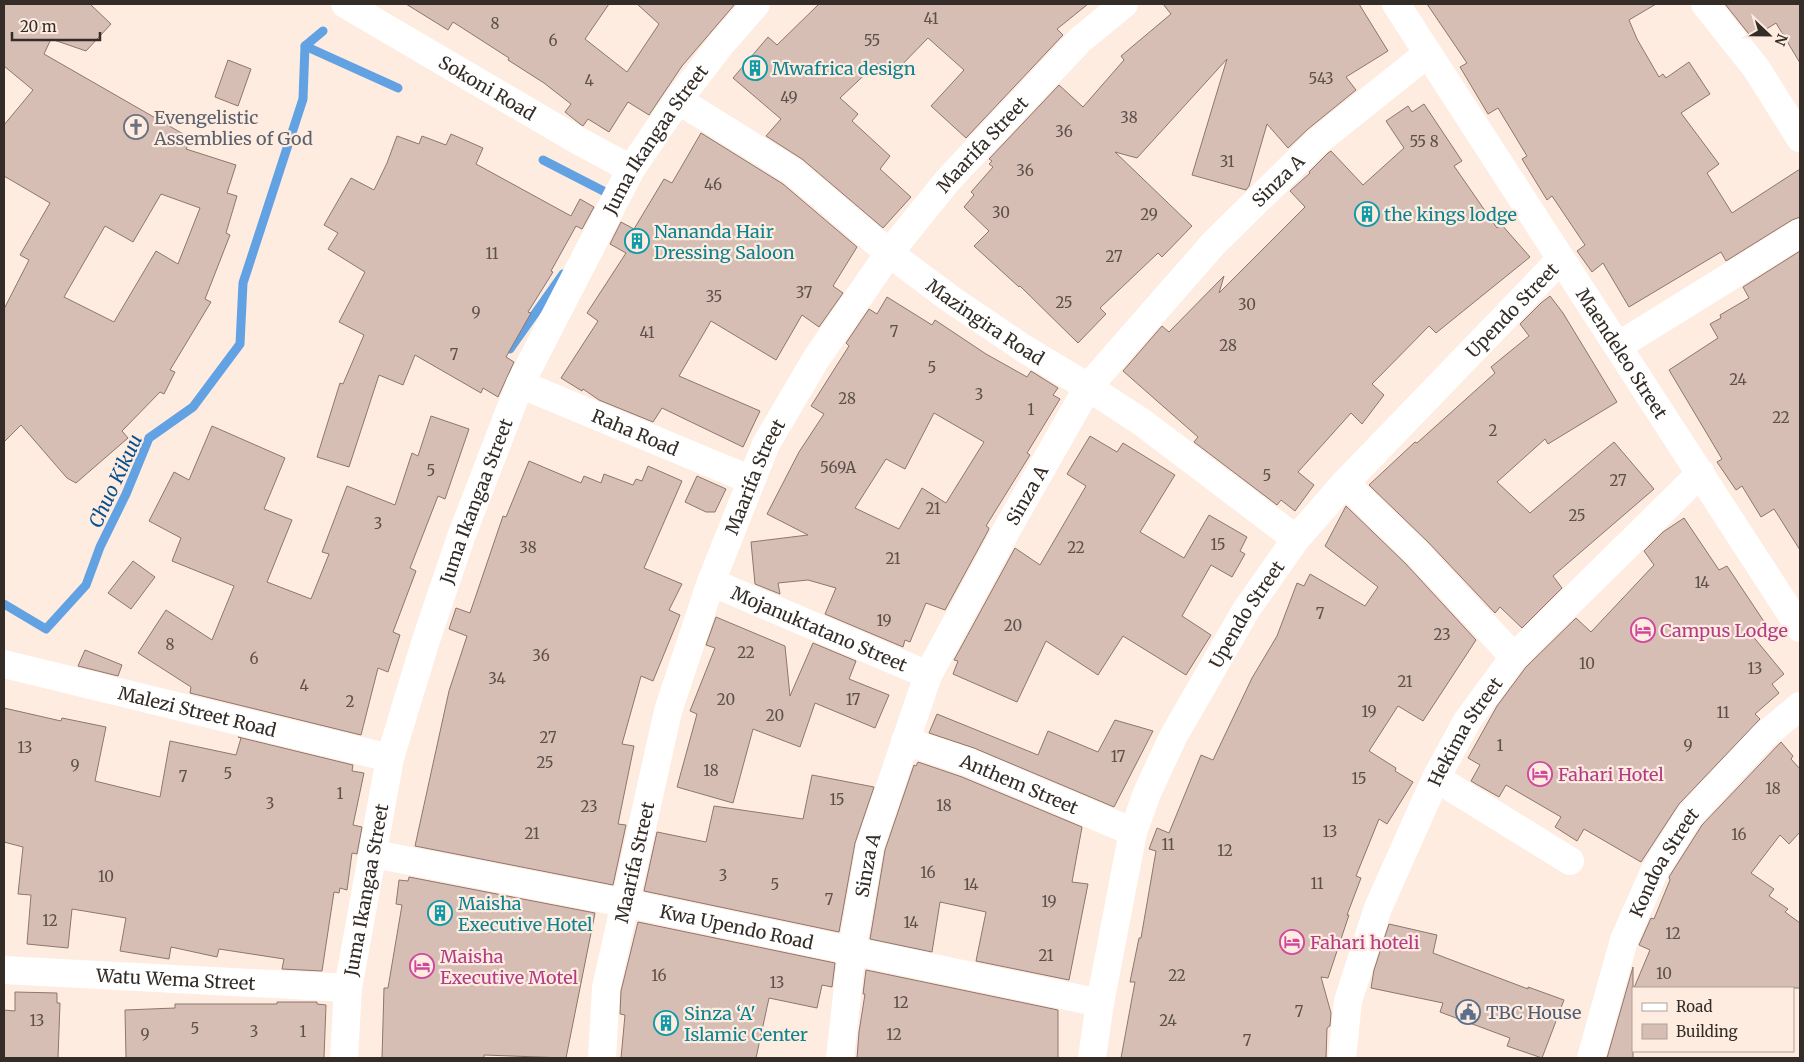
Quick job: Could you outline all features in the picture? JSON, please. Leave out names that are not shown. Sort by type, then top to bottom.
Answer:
[{"type":"street","name":"Sokoni Road","points":[[345,4],[630,169]]},
{"type":"street","name":"Juma Ikangaa Street","points":[[344,1058],[348,988],[374,854],[390,758],[426,640],[461,537],[520,384],[630,169],[678,100],[722,43],[756,4]]},
{"type":"street","name":"Maarifa Street","points":[[602,1058],[606,988],[668,711],[711,582],[766,444],[816,359],[889,253],[954,173],[1080,40],[1124,4]]},
{"type":"street","name":"Maendeleo Street","points":[[1396,4],[1800,628]]},
{"type":"street","points":[[1705,4],[1756,68],[1800,138]]},
{"type":"street","name":"Sinza A","points":[[840,1058],[852,950],[870,846],[928,675],[1006,531],[1088,387],[1220,236],[1318,141],[1427,54]]},
{"type":"street","name":"Mazingira Road","points":[[678,100],[792,171],[889,253],[952,300],[1143,423],[1296,539]]},
{"type":"street","points":[[1618,346],[1800,233]]},
{"type":"street","name":"Upendo Street","points":[[1092,1058],[1100,1003],[1133,832],[1147,794],[1174,737],[1246,610],[1296,539],[1345,483],[1562,259]]},
{"type":"street","name":"Raha Road","points":[[520,384],[751,480]]},
{"type":"street","name":"Hekima Street","points":[[1342,1058],[1348,1001],[1378,908],[1436,778],[1468,721],[1514,657],[1701,473]]},
{"type":"street","points":[[1345,483],[1417,553],[1514,657]]},
{"type":"street","name":"Mojanuktatano Street","points":[[711,582],[928,675]]},
{"type":"street","name":"Malezi Street Road","points":[[4,664],[390,758]]},
{"type":"street","name":"Kondoa Street","points":[[1591,1058],[1624,940],[1655,870],[1690,815],[1764,736],[1800,706]]},
{"type":"street","name":"Anthem Street","points":[[905,741],[968,762],[1133,832]]},
{"type":"street","points":[[1436,778],[1570,861]]},
{"type":"street","name":"Kwa Upendo Road","points":[[374,854],[625,903],[1100,1003]]},
{"type":"street","name":"Watu Wema Street","points":[[4,970],[348,988]]},
{"type":"building","points":[[4,4],[90,4],[111,24],[86,51],[51,39],[44,54],[192,139],[186,149],[236,165],[227,193],[237,196],[226,233],[230,235],[205,299],[211,302],[170,370],[175,372],[164,394],[160,392],[122,431],[128,438],[76,483],[67,478],[21,425],[4,442],[4,309],[29,260],[20,255],[50,203],[4,176],[4,125],[33,90],[4,66]],"holes":[[[161,194],[200,208],[178,264],[156,251],[114,322],[64,297],[105,226],[133,242]]]},
{"type":"building","points":[[406,4],[609,4],[585,39],[627,72],[659,24],[637,4],[735,4],[682,66],[649,115],[628,102],[609,132],[588,119],[583,126],[580,124],[565,112],[571,104],[544,83],[508,60],[509,58],[453,22],[448,30]]},
{"type":"building","points":[[819,4],[1088,4],[1057,29],[1063,35],[966,138],[931,106],[964,70],[928,38],[891,76],[877,63],[840,98],[858,114],[852,121],[890,156],[880,169],[911,197],[883,228],[802,159],[766,136],[781,119],[733,78],[768,37],[777,45]]},
{"type":"building","points":[[1163,4],[1359,4],[1388,51],[1346,77],[1356,90],[1288,148],[1267,124],[1249,186],[1246,190],[1192,175],[1227,59],[1137,158],[1115,152],[1192,226],[1162,257],[1158,253],[1100,308],[1106,314],[1078,343],[1020,286],[974,246],[989,231],[964,207],[974,195],[971,192],[993,167],[989,164],[992,161],[989,159],[1059,85],[1083,107],[1124,60],[1121,56],[1171,14]]},
{"type":"building","points":[[1427,4],[1656,4],[1629,20],[1637,39],[1659,77],[1663,74],[1666,78],[1689,62],[1710,94],[1681,113],[1719,164],[1707,173],[1732,213],[1800,169],[1800,217],[1792,220],[1726,261],[1721,252],[1629,307],[1603,263],[1592,272],[1577,251],[1585,245],[1552,196],[1547,200],[1522,159],[1527,156],[1498,108],[1488,114],[1460,67],[1467,63]]},
{"type":"building","points":[[1725,4],[1800,4],[1800,63],[1776,23],[1752,38]]},
{"type":"building","points":[[228,60],[251,69],[238,106],[215,97]]},
{"type":"building","points":[[1424,104],[1462,161],[1454,166],[1497,228],[1501,224],[1530,257],[1436,333],[1429,326],[1372,384],[1384,395],[1362,424],[1351,413],[1298,472],[1314,485],[1295,511],[1281,500],[1277,505],[1194,442],[1198,437],[1123,371],[1162,326],[1169,332],[1224,276],[1219,293],[1305,207],[1290,191],[1328,153],[1331,151],[1363,185],[1404,148],[1386,121],[1408,106],[1412,112]]},
{"type":"building","points":[[701,133],[783,184],[857,247],[833,286],[843,293],[819,327],[802,315],[776,360],[711,321],[679,376],[760,411],[743,447],[662,408],[653,422],[599,400],[583,389],[582,391],[561,378],[598,321],[587,313],[626,253],[610,244],[621,222],[634,229],[664,179],[672,183]]},
{"type":"building","points":[[451,134],[483,148],[476,164],[571,216],[580,199],[594,207],[582,229],[576,226],[551,271],[553,272],[528,312],[531,313],[506,357],[514,362],[498,397],[483,388],[481,393],[415,355],[403,385],[379,375],[349,467],[317,457],[340,383],[343,384],[364,335],[339,322],[365,272],[328,249],[338,233],[324,225],[351,178],[374,190],[397,136],[419,144],[422,136],[446,145]]},
{"type":"building","points":[[1800,251],[1800,550],[1774,509],[1761,517],[1742,486],[1736,490],[1717,462],[1722,459],[1669,370],[1718,338],[1710,324],[1721,318],[1720,315],[1749,298],[1743,287]]},
{"type":"building","points":[[1550,296],[1563,313],[1617,402],[1548,444],[1545,439],[1497,482],[1530,513],[1614,442],[1654,489],[1553,576],[1562,588],[1522,628],[1500,607],[1495,613],[1428,542],[1369,485],[1415,442],[1417,443],[1495,373],[1491,367],[1529,336],[1520,324]]},
{"type":"building","points":[[887,297],[932,325],[935,320],[986,354],[1027,377],[1031,371],[1058,388],[1053,395],[1060,399],[1027,453],[1030,455],[986,526],[989,528],[988,531],[945,610],[926,603],[910,642],[905,640],[903,647],[825,614],[836,588],[808,580],[778,583],[780,594],[755,584],[751,542],[808,535],[767,514],[799,452],[824,414],[811,406],[849,346],[846,343],[869,309],[877,314]],"holes":[[[934,413],[984,442],[946,503],[922,488],[899,529],[855,508],[886,459],[905,469]]]},
{"type":"building","points":[[431,416],[469,429],[445,499],[438,496],[410,568],[416,571],[393,632],[400,635],[388,672],[378,668],[361,735],[190,693],[191,687],[138,653],[166,610],[212,640],[234,586],[172,561],[181,538],[149,521],[174,472],[189,480],[212,426],[285,458],[264,509],[292,520],[267,582],[311,599],[329,554],[322,552],[347,486],[395,505],[412,453],[418,456]]},
{"type":"building","points":[[1090,436],[1117,452],[1123,443],[1175,475],[1140,532],[1184,558],[1209,515],[1247,537],[1240,551],[1245,554],[1232,577],[1211,565],[1182,616],[1211,635],[1186,675],[1123,636],[1098,675],[1046,641],[1017,702],[953,674],[958,661],[954,660],[1015,548],[1040,565],[1086,486],[1067,474]]},
{"type":"building","points":[[529,461],[581,483],[584,476],[601,483],[604,474],[633,485],[636,479],[642,481],[648,466],[682,481],[644,568],[682,584],[669,610],[680,615],[653,681],[641,676],[622,744],[634,746],[618,824],[626,825],[613,885],[415,846],[449,691],[467,636],[449,629],[456,608],[470,613],[503,516],[506,517]]},
{"type":"building","points":[[697,476],[726,489],[715,512],[706,512],[685,502]]},
{"type":"building","points":[[1346,506],[1406,564],[1476,640],[1423,721],[1398,706],[1369,751],[1396,768],[1395,771],[1413,782],[1387,824],[1379,819],[1356,876],[1361,878],[1347,915],[1349,915],[1328,978],[1321,977],[1331,1013],[1330,1026],[1327,1028],[1326,1058],[1121,1058],[1135,982],[1130,982],[1139,938],[1141,938],[1156,851],[1149,849],[1157,828],[1169,833],[1201,755],[1213,760],[1252,678],[1277,636],[1297,583],[1304,586],[1310,574],[1365,606],[1378,587],[1325,546]]},
{"type":"building","points":[[1684,518],[1719,570],[1727,566],[1765,623],[1751,634],[1784,674],[1772,684],[1779,693],[1755,714],[1760,719],[1679,804],[1641,862],[1584,829],[1577,841],[1555,827],[1561,817],[1506,785],[1499,797],[1471,781],[1480,765],[1468,758],[1497,706],[1526,667],[1576,618],[1591,632],[1654,565],[1644,551],[1663,532]]},
{"type":"building","points":[[133,561],[155,577],[131,609],[108,593]]},
{"type":"building","points":[[716,617],[785,646],[790,696],[813,643],[856,661],[849,679],[889,695],[875,728],[815,703],[800,747],[753,729],[733,803],[677,787],[697,714],[690,711],[715,648],[706,645]]},
{"type":"building","points":[[85,650],[122,665],[118,676],[78,666]]},
{"type":"building","points":[[4,708],[61,721],[62,718],[106,727],[95,781],[160,797],[170,741],[236,755],[241,738],[238,737],[353,765],[352,771],[364,773],[353,825],[362,827],[357,854],[352,853],[347,890],[340,888],[339,893],[334,892],[322,971],[282,969],[284,959],[219,949],[217,957],[171,947],[169,959],[120,951],[126,918],[72,909],[68,948],[27,944],[31,895],[18,894],[23,847],[4,842]]},
{"type":"building","points":[[937,714],[1038,755],[1048,731],[1098,752],[1115,720],[1153,731],[1114,807],[974,748],[929,733]]},
{"type":"building","points":[[1781,742],[1793,756],[1791,759],[1800,769],[1800,832],[1789,844],[1780,835],[1751,873],[1774,889],[1769,896],[1788,909],[1785,912],[1800,923],[1800,988],[1634,987],[1650,950],[1639,945],[1651,918],[1654,919],[1670,880],[1669,877],[1702,825]]},
{"type":"building","points":[[918,762],[962,777],[1082,827],[1072,882],[1088,884],[1069,980],[976,961],[986,912],[940,902],[932,952],[870,939],[885,850],[914,765],[916,766]]},
{"type":"building","points":[[812,775],[874,787],[855,843],[839,932],[644,891],[657,832],[706,842],[714,806],[803,819]]},
{"type":"building","points":[[409,877],[595,913],[566,1058],[484,1055],[484,1058],[382,1058],[384,988],[388,988],[402,905],[396,904],[399,880],[408,881]]},
{"type":"building","points":[[638,922],[835,963],[832,987],[822,985],[817,1008],[769,998],[756,1058],[621,1058],[625,1015],[620,1014],[621,991]]},
{"type":"building","points":[[1389,924],[1437,935],[1433,953],[1528,989],[1528,987],[1564,1000],[1542,1058],[1507,1046],[1510,1038],[1440,1012],[1443,1003],[1371,988],[1374,970]]},
{"type":"building","points":[[1633,967],[1633,1058],[1607,1058]]},
{"type":"building","points":[[866,970],[1058,1010],[1058,1058],[857,1058]]},
{"type":"building","points":[[15,992],[57,993],[57,1003],[60,1003],[58,1058],[4,1058],[4,1010],[15,1011]]},
{"type":"building","points":[[277,1002],[317,1002],[317,1004],[326,1005],[324,1058],[126,1058],[125,1010],[175,1008],[175,1004],[277,1004]]},
{"type":"waterway","name":"Chuo Kikuu","points":[[4,604],[46,629],[86,585],[100,547],[126,494],[149,438],[193,407],[240,344],[243,283],[303,99],[305,46],[323,31]]},
{"type":"waterway","points":[[305,46],[398,88]]},
{"type":"waterway","points":[[543,160],[613,196]]},
{"type":"waterway","points":[[510,349],[563,274]]},
{"type":"place","name":"Mwafrica design","points":[[755,68]]},
{"type":"place","name":"Evengelistic Assemblies of God","points":[[136,127]]},
{"type":"place","name":"the kings lodge","points":[[1367,214]]},
{"type":"place","name":"Nananda Hair Dressing Saloon","points":[[637,241]]},
{"type":"place","name":"Campus Lodge","points":[[1643,630]]},
{"type":"place","name":"Fahari Hotel","points":[[1540,774]]},
{"type":"place","name":"Maisha Executive Hotel","points":[[440,913]]},
{"type":"place","name":"Fahari hoteli","points":[[1292,942]]},
{"type":"place","name":"Maisha Executive Motel","points":[[422,966]]},
{"type":"place","name":"TBC House","points":[[1468,1012]]},
{"type":"place","name":"Sinza ‘A' Islamic Center","points":[[666,1023]]}]
